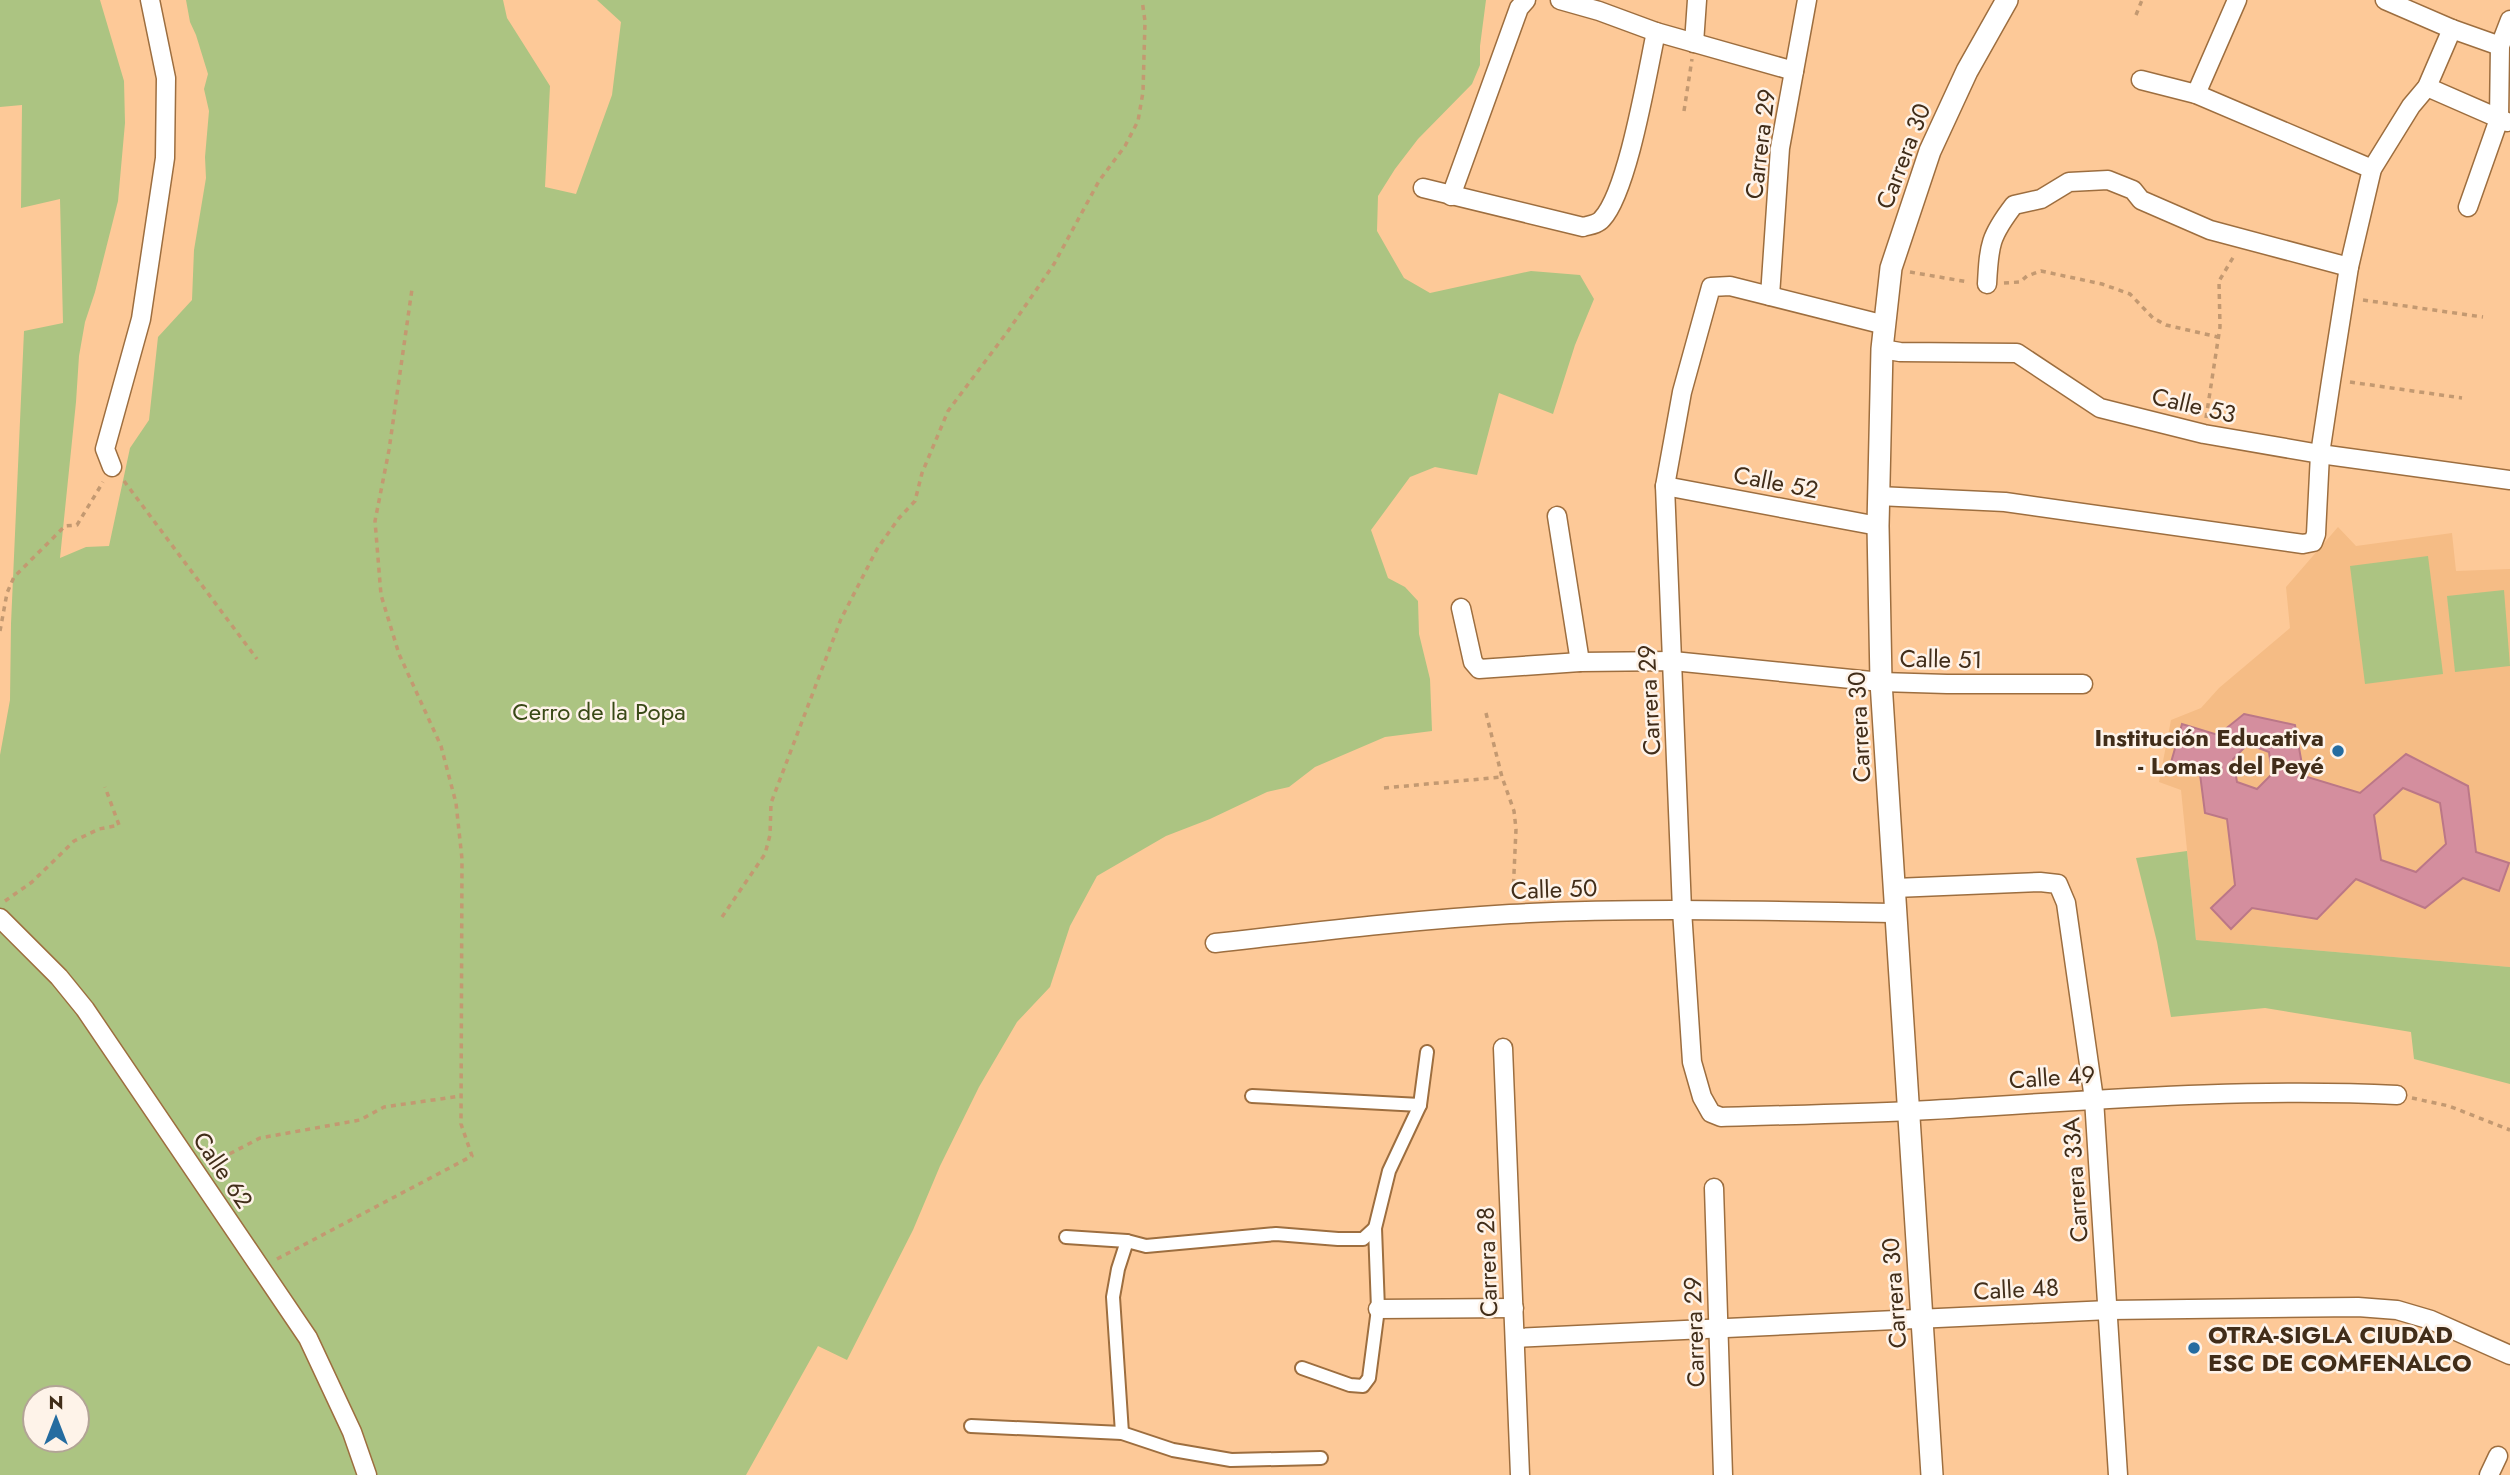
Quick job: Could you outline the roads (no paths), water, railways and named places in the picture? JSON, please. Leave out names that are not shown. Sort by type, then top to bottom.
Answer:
[{"type":"street","points":[[112,467],[105,449],[141,319],[165,158],[166,78],[150,0]]},
{"type":"street","points":[[1451,196],[1519,8],[1526,0]]},
{"type":"street","points":[[1560,0],[1656,32],[1794,71]]},
{"type":"street","points":[[1694,43],[1697,0]]},
{"type":"street","name":"Carrera 29","points":[[1711,1113],[1702,1097],[1692,1062],[1682,910],[1665,486],[1682,392],[1711,287],[1730,286],[1770,296],[1780,148],[1807,0]]},
{"type":"street","name":"Carrera 30","points":[[1932,1475],[1881,682],[1878,496],[1882,349],[1891,268],[1930,151],[1967,71],[2007,0]]},
{"type":"street","points":[[2196,94],[2237,0]]},
{"type":"street","points":[[2385,0],[2500,46]]},
{"type":"street","points":[[2468,207],[2505,121],[2500,46],[2510,20]]},
{"type":"street","points":[[1878,496],[2005,502],[2303,544],[2313,542],[2316,534],[2320,454],[2343,298],[2372,169],[2411,106],[2427,87],[2452,29]]},
{"type":"street","points":[[1423,188],[1583,227],[1600,222],[1613,205],[1630,149],[1656,32]]},
{"type":"street","points":[[2141,80],[2196,94],[2372,169]]},
{"type":"street","points":[[2427,87],[2505,121]]},
{"type":"street","points":[[1987,284],[1989,246],[1996,228],[2014,205],[2041,199],[2068,182],[2108,180],[2133,190],[2141,200],[2210,230],[2349,267]]},
{"type":"street","points":[[1770,296],[1885,325]]},
{"type":"street","name":"Calle 53","points":[[1882,349],[1900,352],[2017,353],[2100,408],[2204,434],[2320,454],[2510,480]]},
{"type":"street","name":"Calle 52","points":[[1665,486],[1878,526]]},
{"type":"street","points":[[1557,516],[1580,662]]},
{"type":"street","name":"Calle 51","points":[[1461,608],[1474,662],[1479,669],[1580,662],[1673,661],[1881,682],[2083,684]]},
{"type":"street","name":"Carrera 33A","points":[[1895,888],[2040,882],[2058,884],[2066,903],[2094,1099],[2118,1475]]},
{"type":"street","name":"Calle 50","points":[[1215,943],[1512,914],[1682,910],[1896,913]]},
{"type":"street","name":"Calle 62","points":[[0,918],[59,977],[85,1009],[308,1338],[352,1432],[367,1475]]},
{"type":"street","name":"Carrera 28","points":[[1503,1048],[1520,1475]]},
{"type":"street","points":[[1302,1368],[1350,1385],[1363,1386],[1369,1378],[1378,1309],[1375,1228],[1389,1171],[1420,1105],[1427,1052]]},
{"type":"street","name":"Calle 49","points":[[1711,1113],[1721,1116],[1909,1111],[2094,1099],[2260,1093],[2346,1092],[2398,1095]]},
{"type":"street","points":[[1252,1096],[1420,1105]]},
{"type":"street","name":"Carrera 29","points":[[1714,1188],[1723,1475]]},
{"type":"street","points":[[1066,1237],[1127,1241],[1146,1246],[1276,1234],[1363,1239],[1375,1228]]},
{"type":"street","points":[[1122,1433],[1113,1297],[1127,1241]]},
{"type":"street","name":"Calle 48","points":[[1515,1338],[2109,1310],[2358,1307],[2396,1310],[2431,1320],[2510,1355]]},
{"type":"street","points":[[1378,1309],[1514,1308]]},
{"type":"street","points":[[971,1426],[1122,1433],[1173,1450],[1231,1460],[1321,1458]]},
{"type":"street","points":[[2489,1475],[2498,1456]]},
{"type":"place","name":"Institución Educativa - Lomas del Peyé","points":[[2338,751]]},
{"type":"place","name":"OTRA-SIGLA CIUDAD ESC DE COMFENALCO","points":[[2194,1348]]},
{"type":"park label","name":"Cerro de la Popa","points":[[599,711]]}]
